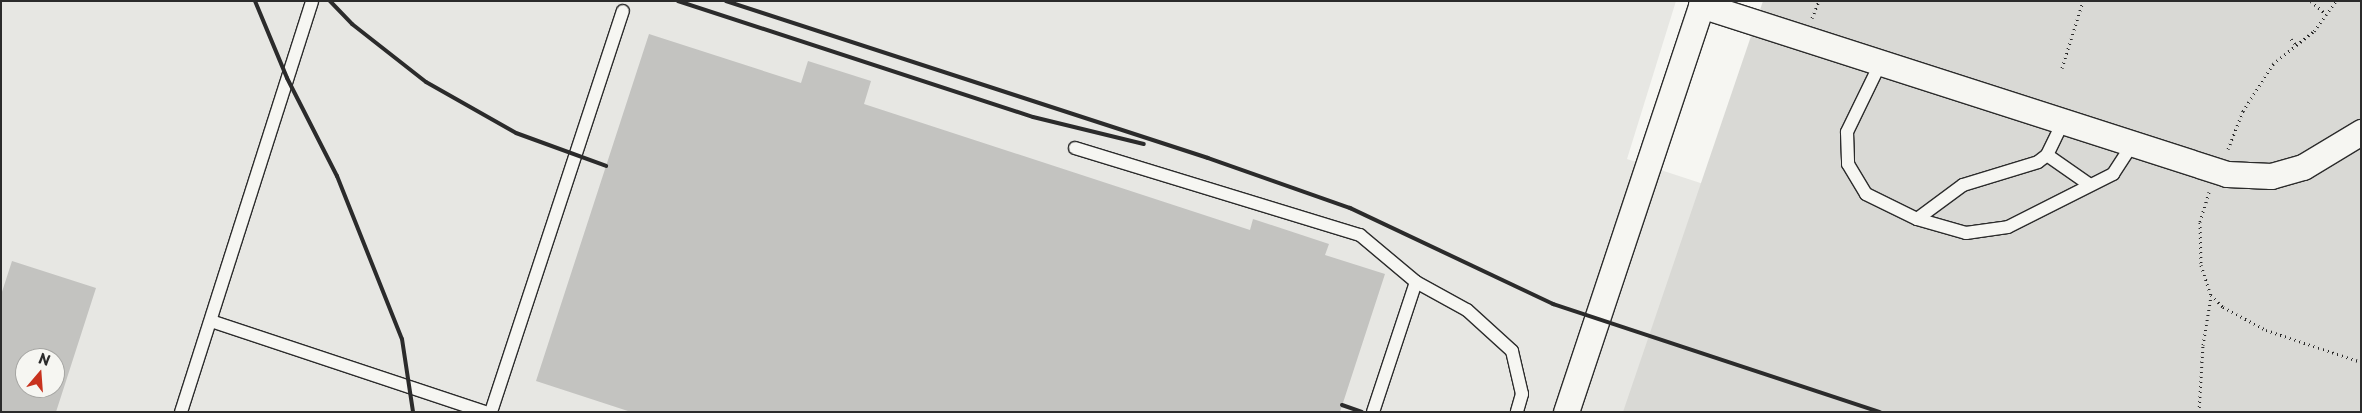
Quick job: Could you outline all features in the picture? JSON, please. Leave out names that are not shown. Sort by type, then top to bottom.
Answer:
[{"type":"street","points":[[1566,412],[1701,5],[2219,172],[2271,176],[2304,167],[2361,132]]},
{"type":"lane","points":[[181,412],[312,1]]},
{"type":"lane","points":[[491,412],[624,11]]},
{"type":"lane","points":[[1881,62],[1847,132],[1848,164],[1866,194],[1917,219],[1966,233],[2008,227],[2113,174],[2132,145]]},
{"type":"lane","points":[[1917,219],[1963,185],[2038,162],[2046,155],[2063,122]]},
{"type":"lane","points":[[1075,148],[1360,235],[1416,282],[1467,310],[1512,351],[1522,394],[1517,412]]},
{"type":"lane","points":[[2046,155],[2090,185]]},
{"type":"lane","points":[[1373,412],[1416,282]]},
{"type":"lane","points":[[211,320],[484,412]]},
{"type":"path","points":[[2062,68],[2083,1]]},
{"type":"path","points":[[2311,1],[2326,14]]},
{"type":"path","points":[[2336,1],[2296,45],[2273,64],[2243,111],[2219,172],[2206,198],[2200,222],[2201,265],[2211,295],[2223,307],[2266,330],[2361,362]]},
{"type":"path","points":[[2291,39],[2296,45]]},
{"type":"path","points":[[2199,412],[2203,345],[2211,295]]},
{"type":"shaded area","points":[[1,1],[1676,1],[1627,159],[2264,367],[2361,412],[1,412]]},
{"type":"shaded area","points":[[1763,1],[2361,1],[2361,412],[1623,412]]},
{"type":"building","points":[[649,34],[801,83],[808,61],[871,81],[864,104],[1250,230],[1253,219],[1329,244],[1325,255],[1385,274],[1340,412],[631,412],[536,381]]},
{"type":"building","points":[[12,261],[96,288],[65,384],[65,348],[15,348],[15,398],[61,398],[56,412],[1,412],[1,295]]},
{"type":"railway","points":[[255,1],[287,78],[337,176],[402,339],[413,412]]},
{"type":"railway","points":[[330,1],[352,24],[426,82],[516,133],[606,166]]},
{"type":"railway","points":[[678,1],[1033,117],[1144,144]]},
{"type":"railway","points":[[726,1],[1208,158],[1350,208],[1553,304],[1880,412]]},
{"type":"railway","points":[[1342,405],[1362,412]]}]
